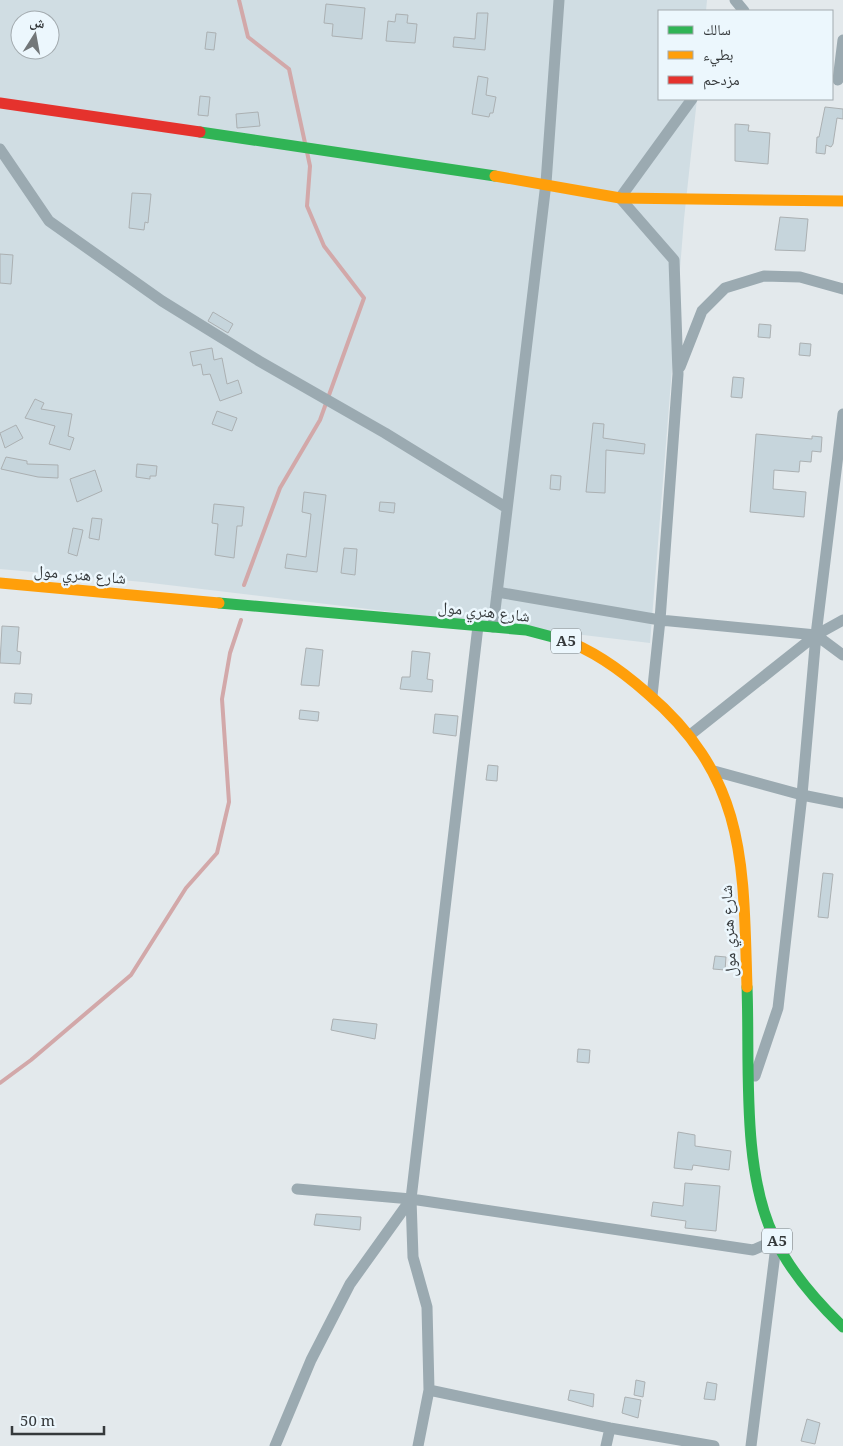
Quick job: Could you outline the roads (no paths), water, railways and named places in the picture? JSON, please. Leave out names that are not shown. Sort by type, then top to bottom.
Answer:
[{"type":"main road","points":[[0,103],[546,183],[620,198],[843,201]]},
{"type":"main road","name":"شارع هنري مول","points":[[0,584],[526,630],[575,644],[617,668],[652,696],[690,735],[714,771],[730,806],[740,852],[751,1135],[763,1203],[769,1225],[776,1240],[804,1283],[843,1328]]},
{"type":"street","points":[[493,627],[546,183],[559,0]]},
{"type":"street","points":[[735,0],[743,10]]},
{"type":"street","points":[[838,78],[843,40]]},
{"type":"street","points":[[652,696],[660,620],[678,374],[674,260],[620,198],[691,100]]},
{"type":"street","points":[[0,149],[49,222],[162,301],[258,361],[384,433],[507,508]]},
{"type":"street","points":[[678,374],[702,311],[725,288],[764,276],[800,277],[843,289]]},
{"type":"street","points":[[750,1089],[778,1008],[802,795],[816,635],[843,414]]},
{"type":"street","points":[[497,592],[660,620],[816,635],[843,655]]},
{"type":"street","points":[[690,735],[816,635],[843,620]]},
{"type":"street","points":[[418,1446],[429,1390],[427,1307],[413,1257],[411,1199],[478,626]]},
{"type":"street","points":[[714,771],[802,795],[843,803]]},
{"type":"street","points":[[297,1189],[411,1199],[753,1250],[776,1240]]},
{"type":"street","points":[[275,1446],[311,1360],[350,1284],[411,1199]]},
{"type":"street","points":[[751,1446],[776,1240]]},
{"type":"street","points":[[429,1390],[610,1428],[714,1446]]},
{"type":"street","points":[[606,1446],[610,1428]]},
{"type":"waterway","points":[[239,0],[248,37],[289,69],[305,143]]},
{"type":"waterway","points":[[244,585],[280,488],[320,420],[364,298],[324,246],[307,206],[310,166],[307,152]]},
{"type":"waterway","points":[[0,1083],[31,1060],[131,975],[186,888],[217,853],[229,802],[222,699],[230,653],[241,620]]}]
